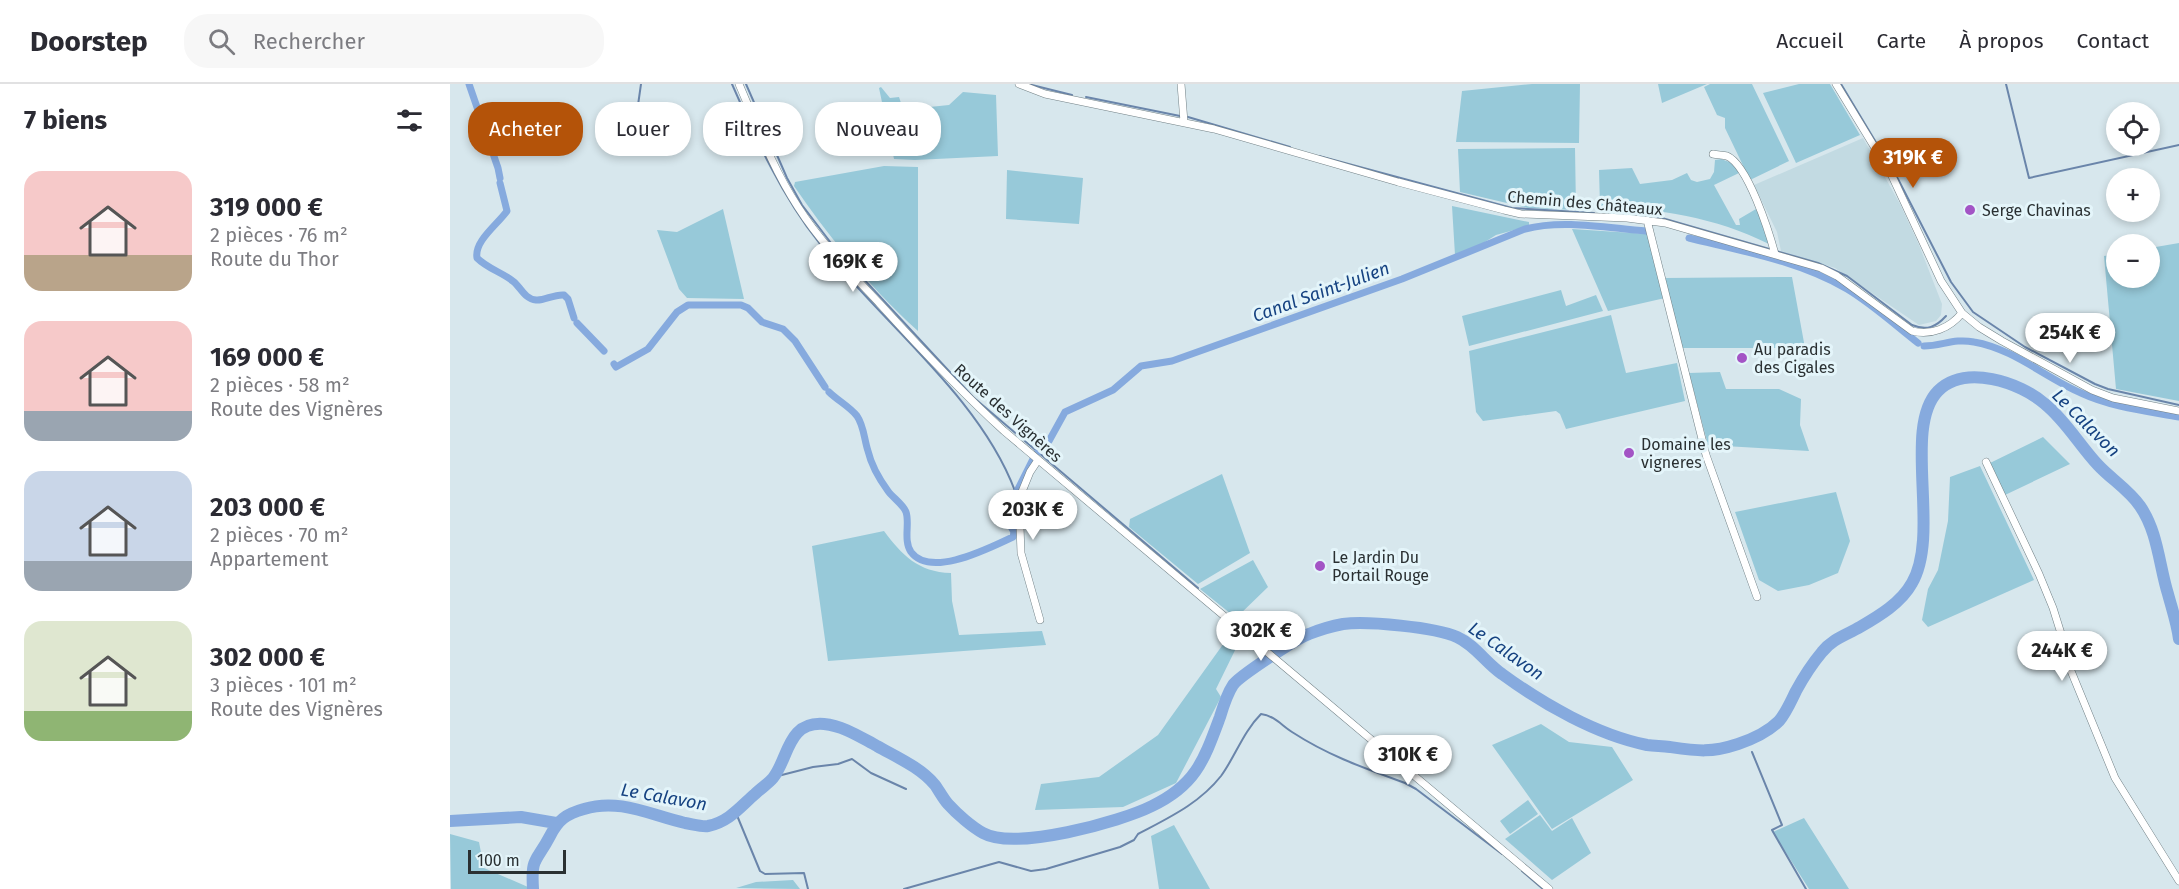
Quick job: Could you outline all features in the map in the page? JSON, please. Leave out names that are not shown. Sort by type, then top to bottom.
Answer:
[{"type":"street","name":"Route des Vignères","points":[[739,84],[775,166],[798,208],[843,265],[970,400],[1035,458],[1549,889]]},
{"type":"street","name":"Chemin des Châteaux","points":[[1019,84],[1045,94],[1184,122],[1521,214],[1647,220],[1676,225],[1821,268],[1837,276],[1912,331],[1922,334],[1932,333],[1942,328],[1962,313]]},
{"type":"street","points":[[1180,84],[1184,122]]},
{"type":"street","points":[[1836,84],[1892,176],[1941,281],[1962,313],[2002,342],[2092,390],[2113,398],[2179,411]]},
{"type":"street","points":[[1713,154],[1728,157],[1742,171],[1768,227],[1775,254]]},
{"type":"street","points":[[1647,220],[1706,455],[1757,597]]},
{"type":"street","points":[[1035,458],[1019,499],[1021,553],[1040,620]]},
{"type":"street","points":[[1986,462],[2049,599],[2069,659],[2069,666],[2108,765],[2128,802],[2179,881]]},
{"type":"shaded area","points":[[1532,84],[1580,84],[1579,143],[1456,142],[1462,91]]},
{"type":"shaded area","points":[[1658,84],[1707,84],[1662,103]]},
{"type":"shaded area","points":[[1710,84],[1752,84],[1789,161],[1750,180],[1725,128],[1725,118],[1717,115],[1704,87]]},
{"type":"shaded area","points":[[1799,84],[1830,84],[1860,135],[1796,163],[1763,93]]},
{"type":"shaded area","points":[[881,87],[890,98],[899,97],[901,102],[882,102],[879,88]]},
{"type":"shaded area","points":[[963,92],[996,95],[998,156],[894,159],[893,156],[941,156],[941,106],[949,105]]},
{"type":"shaded area","points":[[1863,138],[1900,204],[1919,245],[1942,304],[1941,315],[1936,321],[1919,325],[1835,268],[1781,251],[1777,232],[1754,185]]},
{"type":"shaded area","points":[[1575,148],[1576,210],[1528,208],[1460,192],[1458,149]]},
{"type":"shaded area","points":[[1721,159],[1732,163],[1739,173],[1714,185],[1736,225],[1740,225],[1739,219],[1756,209],[1765,227],[1769,244],[1728,227],[1686,216],[1644,209],[1600,206],[1599,170],[1632,168],[1640,184],[1672,180],[1687,173],[1691,180],[1697,182],[1710,179],[1714,172],[1715,160]]},
{"type":"shaded area","points":[[884,166],[918,167],[918,331],[852,262],[794,186],[795,182]]},
{"type":"shaded area","points":[[1007,170],[1083,178],[1079,224],[1006,219]]},
{"type":"shaded area","points":[[1452,206],[1529,222],[1529,226],[1496,235],[1477,247],[1455,255]]},
{"type":"shaded area","points":[[723,209],[744,299],[687,298],[679,289],[657,230],[677,232]]},
{"type":"shaded area","points":[[1572,229],[1648,234],[1665,298],[1608,311]]},
{"type":"shaded area","points":[[2179,243],[2179,401],[2116,389],[2107,288],[2160,288],[2160,246]]},
{"type":"shaded area","points":[[2104,256],[2106,256],[2106,278]]},
{"type":"shaded area","points":[[1792,277],[1805,348],[1682,348],[1665,278]]},
{"type":"shaded area","points":[[1561,290],[1566,306],[1596,295],[1603,311],[1469,346],[1462,316]]},
{"type":"shaded area","points":[[1611,315],[1626,373],[1677,363],[1685,401],[1566,429],[1560,414],[1556,411],[1483,421],[1476,412],[1469,351]]},
{"type":"shaded area","points":[[1720,372],[1726,389],[1779,389],[1801,399],[1800,425],[1809,451],[1708,445],[1689,373]]},
{"type":"shaded area","points":[[2043,437],[2070,464],[2005,495],[1990,463]]},
{"type":"shaded area","points":[[1980,466],[2034,580],[1928,627],[1922,620],[1928,589],[1938,570],[1948,521],[1950,477]]},
{"type":"shaded area","points":[[1222,474],[1250,553],[1198,584],[1129,527],[1130,519]]},
{"type":"shaded area","points":[[1836,492],[1850,541],[1838,573],[1809,585],[1778,591],[1759,580],[1735,512]]},
{"type":"shaded area","points":[[884,531],[897,548],[912,561],[929,569],[951,573],[952,601],[959,635],[1042,631],[1046,645],[828,661],[812,546]]},
{"type":"shaded area","points":[[1253,560],[1268,587],[1236,618],[1200,589]]},
{"type":"shaded area","points":[[1242,636],[1216,689],[1221,697],[1176,783],[1123,807],[1035,810],[1041,784],[1099,777],[1158,735],[1224,643]]},
{"type":"shaded area","points":[[1541,724],[1569,742],[1612,747],[1633,780],[1552,829],[1492,745]]},
{"type":"shaded area","points":[[1528,800],[1538,814],[1510,834],[1500,821]]},
{"type":"shaded area","points":[[1540,815],[1552,831],[1572,818],[1591,853],[1552,880],[1505,839]]},
{"type":"shaded area","points":[[1804,818],[1849,889],[1809,889],[1773,832]]},
{"type":"shaded area","points":[[1174,825],[1210,889],[1159,889],[1151,836]]},
{"type":"shaded area","points":[[450,834],[479,842],[484,868],[528,887],[528,889],[451,889]]},
{"type":"shaded area","points":[[793,880],[800,889],[736,888],[756,882]]},
{"type":"waterway","name":"Canal Saint-Julien","points":[[469,84],[500,178]]},
{"type":"waterway","points":[[638,102],[641,84]]},
{"type":"waterway","points":[[732,84],[771,167],[806,225],[844,273],[954,392],[999,457],[1015,491]]},
{"type":"waterway","points":[[746,84],[787,178],[802,205],[834,247],[973,397],[1198,588]]},
{"type":"waterway","points":[[1028,84],[1072,95]]},
{"type":"waterway","points":[[1841,84],[1898,179],[1951,282],[1973,312],[2025,347],[2095,384],[2179,405]]},
{"type":"waterway","points":[[2006,84],[2029,178],[2179,145]]},
{"type":"waterway","points":[[1086,97],[1180,116]]},
{"type":"waterway","points":[[1188,117],[1290,147]]},
{"type":"waterway","points":[[1319,156],[1512,208],[1594,213]]},
{"type":"waterway","name":"Canal Saint-Julien","points":[[500,183],[507,211],[479,245],[477,258],[517,284],[532,299],[539,300],[564,295],[568,299],[574,318]]},
{"type":"waterway","points":[[1629,215],[1655,216],[1818,263],[1847,276],[1917,327],[1931,327],[1946,316]]},
{"type":"waterway","name":"Canal Saint-Julien","points":[[1037,453],[1049,441],[1065,412],[1113,390],[1141,366],[1172,361],[1402,279],[1525,229],[1570,224],[1646,231]]},
{"type":"waterway","name":"Canal Saint-Julien","points":[[1689,238],[1770,258],[1829,279],[1865,301],[1918,343]]},
{"type":"waterway","name":"Canal Saint-Julien","points":[[614,364],[616,367],[648,349],[677,312],[688,305],[741,305],[748,308],[762,322],[783,329],[795,341],[825,387]]},
{"type":"waterway","name":"Canal Saint-Julien","points":[[577,323],[604,351]]},
{"type":"waterway","name":"Canal Saint-Julien","points":[[1924,346],[1960,341],[1989,346],[2016,357],[2067,387],[2092,398],[2129,408],[2179,417]]},
{"type":"waterway","name":"Le Calavon","points":[[533,889],[533,871],[536,860],[563,818],[584,809],[610,805],[623,806],[697,825],[715,824],[734,813],[771,780],[796,734],[812,725],[824,724],[845,729],[900,758],[929,779],[946,802],[969,824],[983,833],[998,838],[1042,837],[1117,820],[1167,798],[1189,780],[1203,759],[1227,696],[1233,685],[1245,674],[1302,637],[1343,624],[1368,623],[1401,626],[1433,630],[1457,637],[1502,674],[1535,696],[1590,726],[1628,740],[1647,745],[1704,750],[1720,749],[1744,742],[1765,732],[1779,721],[1805,676],[1826,648],[1835,640],[1889,608],[1902,597],[1912,583],[1920,562],[1923,537],[1922,455],[1923,430],[1928,408],[1938,391],[1949,383],[1963,379],[1977,377],[1992,379],[2022,389],[2034,396],[2053,411],[2098,465],[2136,500],[2151,527],[2179,639]]},
{"type":"waterway","name":"Canal Saint-Julien","points":[[829,392],[857,416],[863,428],[869,456],[876,472],[906,512],[909,547],[920,560],[946,562],[976,553],[1013,537],[1014,532],[1006,518],[1007,511],[1033,459]]},
{"type":"waterway","points":[[904,889],[999,862],[1031,871],[1046,869],[1120,847],[1203,795],[1221,776],[1249,729],[1261,714],[1274,719],[1333,755],[1416,789],[1502,854]]},
{"type":"waterway","points":[[1752,752],[1782,825],[1772,830],[1806,889]]},
{"type":"waterway","points":[[774,777],[852,759],[871,773],[906,789]]},
{"type":"waterway","points":[[736,813],[760,871],[765,874],[804,873],[808,889]]},
{"type":"waterway","points":[[450,821],[521,817],[556,823]]},
{"type":"waterway","points":[[1522,871],[1543,889]]},
{"type":"place","name":"Serge Chavinas","points":[[1970,210]]},
{"type":"place","name":"Au paradis des Cigales","points":[[1742,358]]},
{"type":"place","name":"Domaine les vigneres","points":[[1629,453]]},
{"type":"place","name":"Le Jardin Du Portail Rouge","points":[[1320,566]]}]
